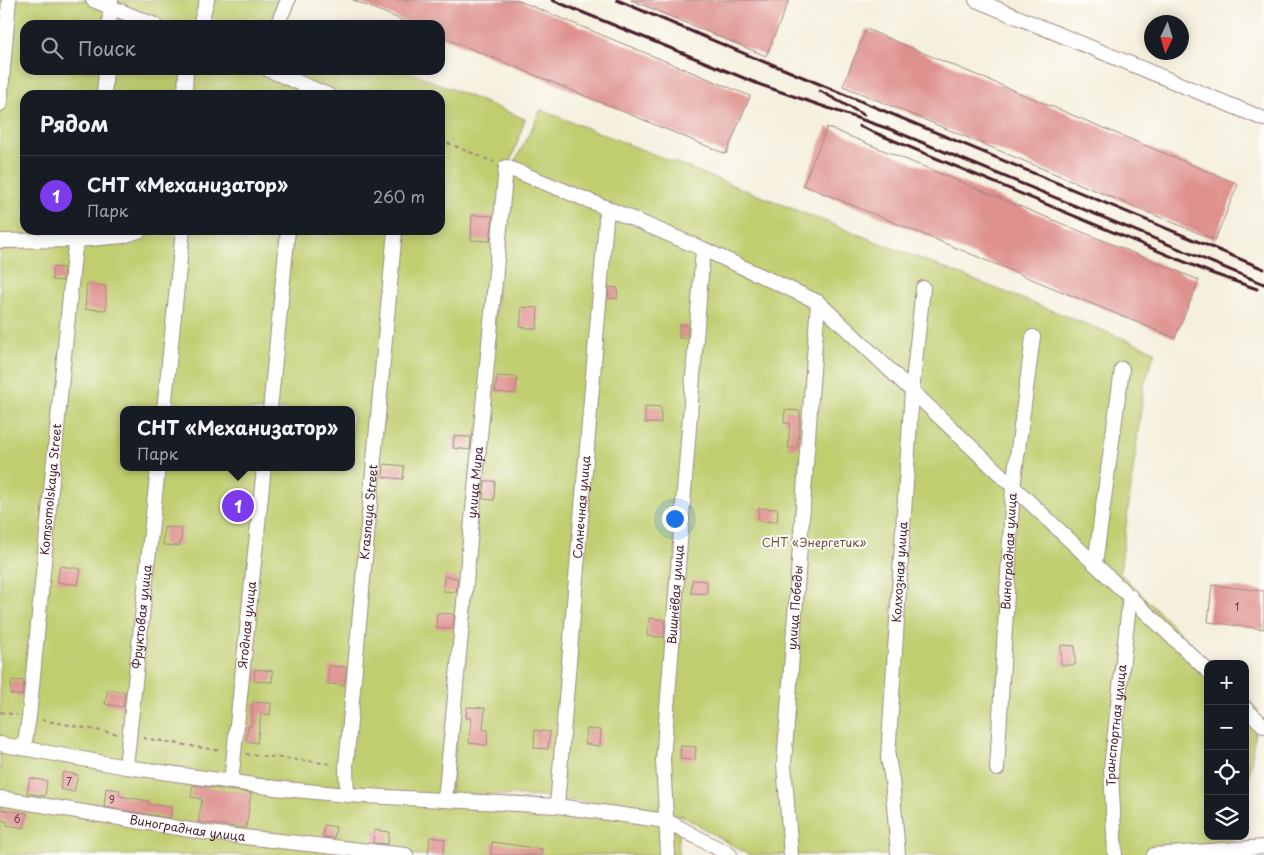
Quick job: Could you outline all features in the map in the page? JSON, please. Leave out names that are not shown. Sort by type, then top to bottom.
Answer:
[{"type":"street","points":[[0,104],[9,0]]},
{"type":"street","points":[[93,0],[111,4],[145,20]]},
{"type":"street","points":[[201,20],[207,0]]},
{"type":"street","points":[[279,20],[288,0]]},
{"type":"street","points":[[976,0],[1264,119]]},
{"type":"street","points":[[109,20],[111,4]]},
{"type":"street","points":[[104,90],[106,75]]},
{"type":"street","points":[[185,90],[186,75]]},
{"type":"street","points":[[277,75],[303,90]]},
{"type":"street","points":[[506,167],[703,249],[818,302],[1204,667]]},
{"type":"street","name":"улица Мира","points":[[445,800],[506,167]]},
{"type":"street","name":"Солнечная улица","points":[[557,806],[607,208]]},
{"type":"street","points":[[0,242],[79,235],[126,235]]},
{"type":"street","name":"Komsomolskaya Street","points":[[24,748],[74,254],[79,235]]},
{"type":"street","points":[[164,406],[182,235]]},
{"type":"street","points":[[270,406],[288,235]]},
{"type":"street","name":"Krasnaya Street","points":[[347,795],[346,766],[395,235]]},
{"type":"street","name":"Вишнёвая улица","points":[[667,821],[663,760],[703,249]]},
{"type":"street","name":"Колхозная улица","points":[[898,855],[892,780],[888,757],[912,391],[922,288]]},
{"type":"street","name":"улица Победы","points":[[791,855],[784,764],[818,302]]},
{"type":"street","name":"Виноградная улица","points":[[997,769],[1013,487],[1033,337]]},
{"type":"street","points":[[1095,564],[1122,369]]},
{"type":"street","name":"Фруктовая улица","points":[[126,767],[158,471]]},
{"type":"street","name":"Ягодная улица","points":[[231,782],[264,471]]},
{"type":"street","name":"Транспортная улица","points":[[1115,855],[1111,768],[1130,596]]},
{"type":"street","points":[[1249,712],[1264,726]]},
{"type":"street","points":[[0,744],[126,767],[231,782],[347,795],[557,806],[667,821],[730,855]]},
{"type":"street","name":"Виноградная улица","points":[[0,798],[208,832],[406,855]]},
{"type":"street","points":[[667,821],[668,855]]},
{"type":"street","points":[[1154,855],[1264,847]]},
{"type":"path","points":[[445,142],[506,167]]},
{"type":"path","points":[[0,712],[234,753],[346,766]]},
{"type":"green space","name":"СНТ «Энергетик»","points":[[0,0],[291,0],[282,19],[284,20],[20,20],[20,75],[417,75],[525,119],[507,173],[449,795],[555,804],[547,797],[451,793],[509,173],[541,110],[1155,351],[1144,385],[1120,573],[1207,660],[1204,660],[1204,840],[1231,840],[1153,855],[749,855],[682,816],[671,814],[671,818],[680,819],[678,855],[0,855]],"holes":[[[561,799],[661,813],[665,819],[559,802]]]},
{"type":"green space","points":[[1249,701],[1258,710],[1249,778]]},
{"type":"building","points":[[353,0],[517,0],[750,96],[726,154],[445,38],[445,20],[402,20]]},
{"type":"building","points":[[631,0],[789,0],[766,56]]},
{"type":"building","points":[[866,29],[1238,184],[1215,240],[843,86]]},
{"type":"building","points":[[827,127],[1199,280],[1175,338],[803,185]]},
{"type":"building","points":[[472,215],[493,216],[490,241],[471,240]]},
{"type":"building","points":[[53,267],[64,268],[63,281],[52,280]]},
{"type":"building","points":[[87,284],[106,286],[106,310],[85,309]]},
{"type":"building","points":[[609,287],[618,288],[617,299],[608,298]]},
{"type":"building","points":[[522,307],[538,308],[537,329],[520,327]]},
{"type":"building","points":[[679,325],[688,325],[687,338],[679,338]]},
{"type":"building","points":[[497,376],[517,377],[516,394],[495,392]]},
{"type":"building","points":[[645,406],[661,407],[661,423],[645,423]]},
{"type":"building","points":[[785,410],[800,411],[798,448],[788,448],[790,423],[784,423]]},
{"type":"building","points":[[454,436],[471,437],[470,450],[453,448]]},
{"type":"building","points":[[384,464],[404,466],[403,479],[383,477]]},
{"type":"building","points":[[485,481],[495,481],[494,500],[483,499]]},
{"type":"building","points":[[759,508],[778,509],[777,522],[758,521]]},
{"type":"building","points":[[164,527],[182,528],[180,546],[163,545]]},
{"type":"building","points":[[60,566],[81,569],[78,585],[57,582]]},
{"type":"building","points":[[444,576],[458,578],[456,592],[443,591]]},
{"type":"building","points":[[692,580],[707,581],[707,594],[691,593]]},
{"type":"building","points":[[1212,585],[1264,591],[1264,629],[1208,622]]},
{"type":"building","points":[[437,613],[454,614],[453,629],[436,628]]},
{"type":"building","points":[[649,618],[665,620],[664,637],[647,636]]},
{"type":"building","points":[[1061,645],[1075,646],[1075,665],[1061,665]]},
{"type":"building","points":[[329,666],[346,667],[345,685],[328,684]]},
{"type":"building","points":[[255,669],[273,671],[272,682],[254,681]]},
{"type":"building","points":[[12,680],[24,681],[22,696],[10,694]]},
{"type":"building","points":[[108,689],[125,692],[123,707],[105,704]]},
{"type":"building","points":[[253,702],[271,703],[270,715],[261,714],[257,743],[246,741],[248,726],[251,726]]},
{"type":"building","points":[[467,707],[485,708],[483,730],[488,730],[487,745],[469,743],[471,718],[466,718]]},
{"type":"building","points":[[587,729],[601,730],[600,746],[585,744]]},
{"type":"building","points":[[535,730],[550,732],[548,749],[534,748]]},
{"type":"building","points":[[681,746],[696,747],[695,760],[680,759]]},
{"type":"building","points":[[63,772],[78,775],[74,792],[60,789]]},
{"type":"building","points":[[30,778],[47,781],[45,796],[27,793]]},
{"type":"building","points":[[193,785],[251,793],[246,828],[198,822],[202,799],[191,797]]},
{"type":"building","points":[[106,788],[120,790],[119,796],[149,801],[148,804],[172,807],[170,818],[104,807]]},
{"type":"building","points":[[0,809],[27,813],[24,828],[7,825],[7,821],[0,820]]},
{"type":"building","points":[[324,825],[336,827],[334,838],[323,837]]},
{"type":"building","points":[[374,830],[389,832],[388,844],[373,843]]},
{"type":"building","points":[[430,837],[445,839],[443,855],[428,855]]},
{"type":"building","points":[[492,842],[542,849],[542,855],[491,855]]},
{"type":"railway","points":[[552,0],[761,85],[892,130],[1264,284]]},
{"type":"railway","points":[[617,0],[774,66]]},
{"type":"railway","points":[[769,63],[1264,269]]},
{"type":"railway","points":[[820,91],[864,115]]},
{"type":"railway","points":[[859,126],[1211,273],[1257,289]]},
{"type":"place","name":"СНТ «Механизатор»","points":[[238,506]]}]
